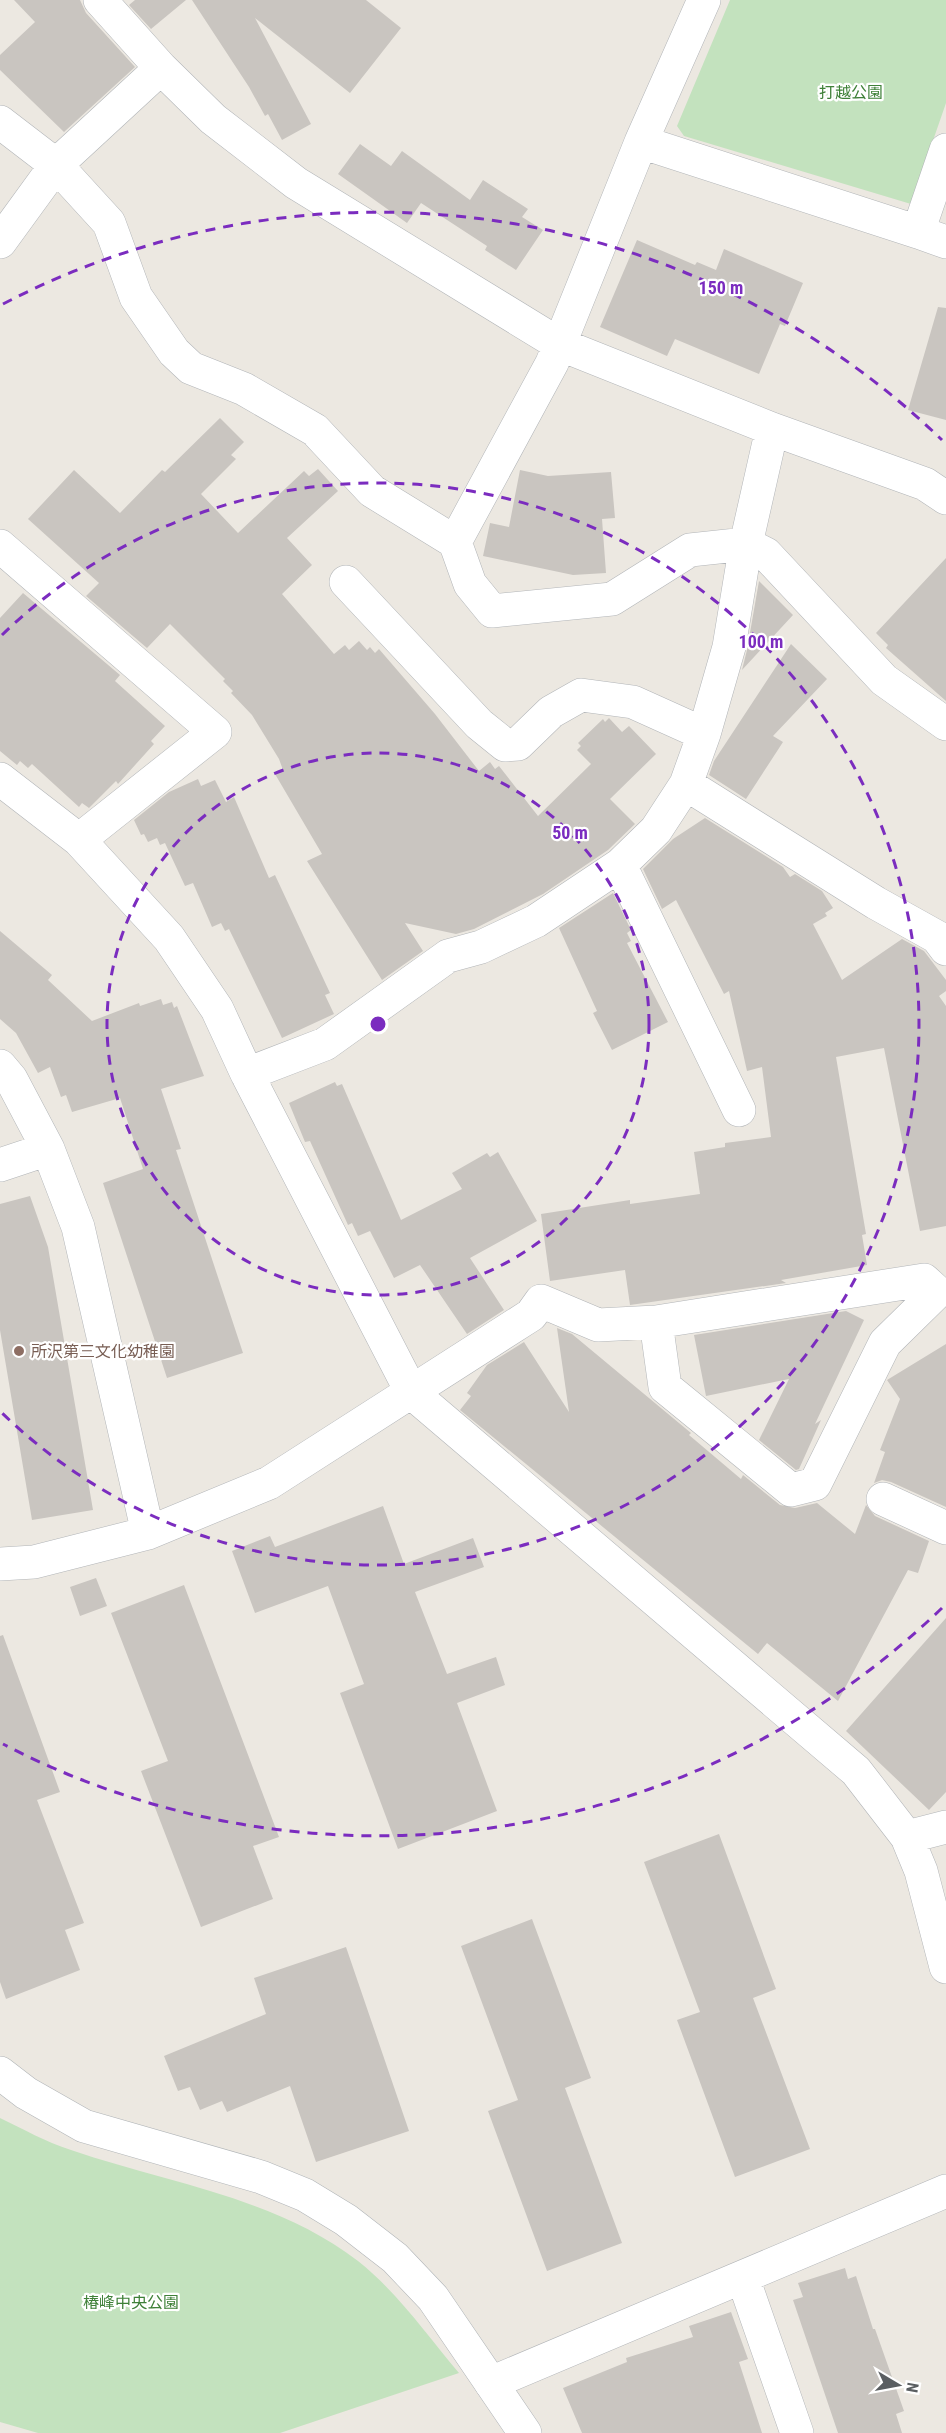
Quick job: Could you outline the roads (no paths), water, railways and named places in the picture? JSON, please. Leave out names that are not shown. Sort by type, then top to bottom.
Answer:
[{"type":"street","points":[[100,0],[161,68],[213,118],[296,183],[559,344],[772,429],[925,484],[946,498]]},
{"type":"street","points":[[455,542],[552,363],[642,142],[704,0]]},
{"type":"street","points":[[0,242],[57,165],[161,68]]},
{"type":"street","points":[[0,122],[57,165],[109,223],[136,297],[174,352],[191,369],[244,389],[315,430],[372,491],[455,542],[470,584],[492,611],[612,599],[690,550],[746,544],[766,554],[884,680],[946,724]]},
{"type":"street","points":[[642,142],[932,237],[946,150]]},
{"type":"street","points":[[247,1074],[325,1044],[448,956],[481,947],[536,921],[620,865],[656,830],[686,784],[704,734],[729,647],[746,544],[772,429]]},
{"type":"street","points":[[0,546],[215,732],[79,840]]},
{"type":"street","points":[[346,582],[479,724],[505,745],[518,744],[551,712],[581,694],[633,702],[704,734]]},
{"type":"street","points":[[0,779],[79,840],[169,938],[217,1009],[247,1074],[412,1394],[856,1771],[907,1837],[921,1871],[946,1967]]},
{"type":"street","points":[[686,784],[876,903],[937,937],[946,949]]},
{"type":"street","points":[[620,865],[739,1110]]},
{"type":"street","points":[[0,1066],[11,1079],[48,1149],[78,1227],[148,1533]]},
{"type":"street","points":[[0,1166],[48,1149]]},
{"type":"street","points":[[0,1564],[34,1562],[148,1533],[269,1483],[412,1394],[531,1315],[541,1301],[598,1325],[656,1322],[924,1280],[938,1292],[885,1343],[815,1484],[791,1490],[665,1386],[656,1322]]},
{"type":"street","points":[[883,1499],[946,1528]]},
{"type":"street","points":[[907,1837],[946,1827]]},
{"type":"street","points":[[0,2073],[26,2093],[84,2126],[261,2177],[305,2195],[346,2220],[395,2258],[433,2298],[525,2433]]},
{"type":"street","points":[[492,2383],[946,2191]]},
{"type":"street","points":[[743,2278],[797,2433]]},
{"type":"place","name":"所沢第三文化幼稚園","points":[[19,1351]]},
{"type":"park label","name":"打越公園","points":[[851,92]]},
{"type":"park label","name":"椿峰中央公園","points":[[131,2302]]}]
